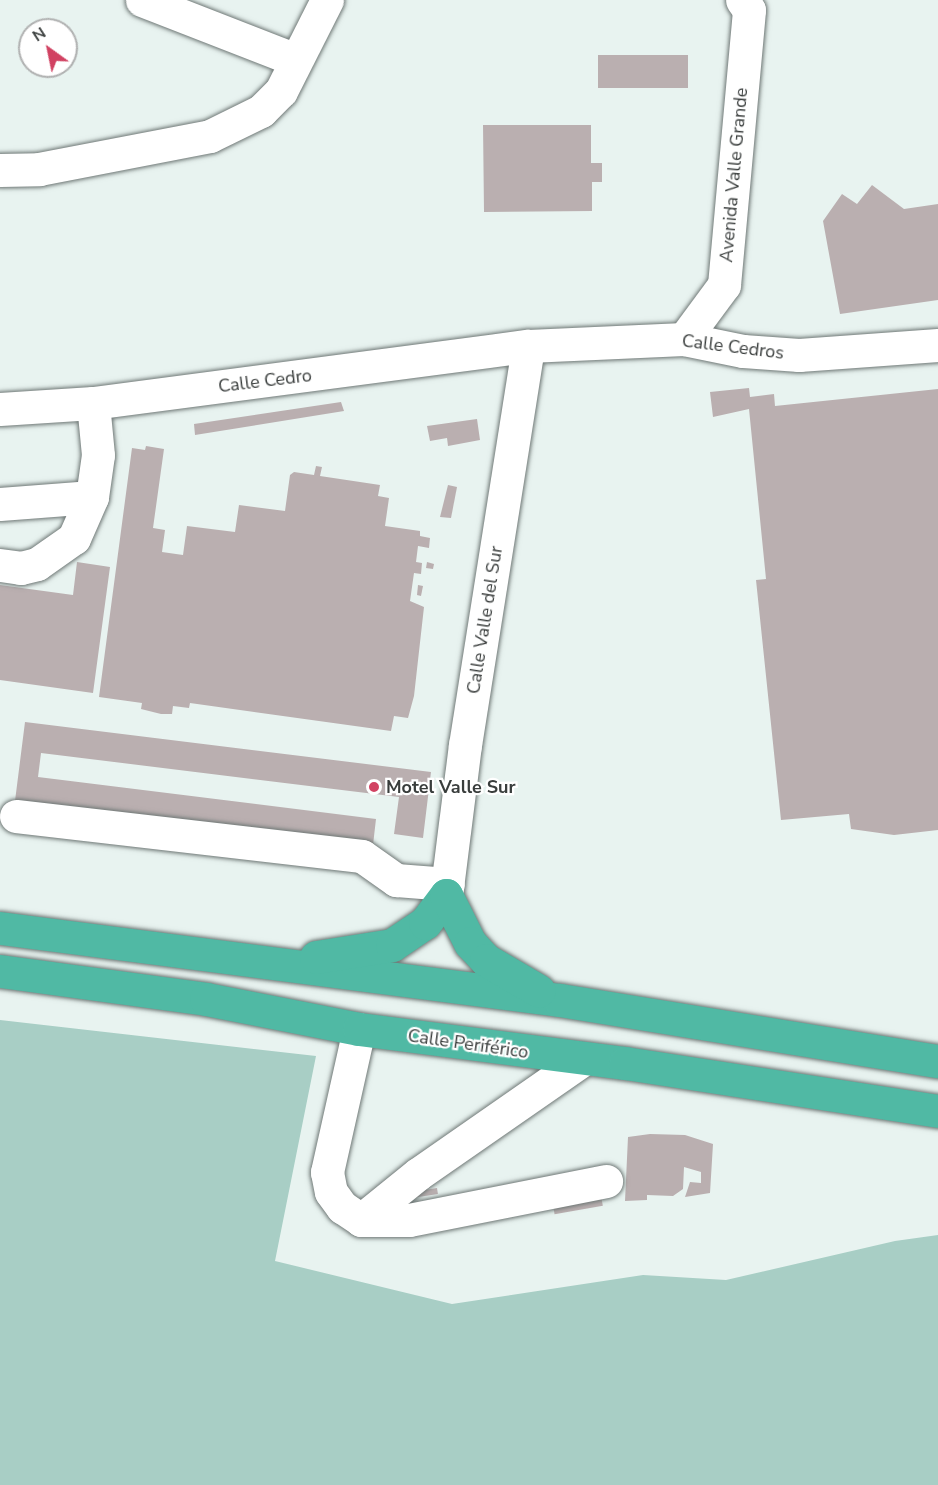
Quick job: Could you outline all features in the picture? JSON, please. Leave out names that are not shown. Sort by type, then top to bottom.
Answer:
[{"type":"highway","points":[[266,964],[392,945],[426,923],[447,890]]},
{"type":"highway","points":[[447,890],[470,943],[486,960],[560,1000]]},
{"type":"highway","points":[[0,928],[560,1000],[938,1060]]},
{"type":"highway","name":"Calle Periférico","points":[[0,971],[206,999],[359,1029],[582,1060],[625,1063],[938,1111]]},
{"type":"street","points":[[142,0],[296,60]]},
{"type":"street","points":[[0,170],[39,169],[210,136],[261,111],[281,91],[327,0]]},
{"type":"street","name":"Avenida Valle Grande","points":[[684,339],[724,285],[749,10],[742,0]]},
{"type":"street","name":"Calle Cedros","points":[[528,346],[684,339],[742,351],[799,355],[938,345]]},
{"type":"street","name":"Calle Cedro","points":[[0,409],[93,403],[528,346]]},
{"type":"street","name":"Calle Valle del Sur","points":[[447,890],[465,745],[528,346]]},
{"type":"street","points":[[0,565],[21,568],[53,555],[74,538],[92,497],[98,455],[93,403]]},
{"type":"street","points":[[0,504],[92,497]]},
{"type":"street","points":[[16,816],[362,856],[370,858],[396,880],[447,890]]},
{"type":"street","points":[[359,1029],[327,1172],[331,1192],[342,1207],[361,1220],[409,1220],[606,1181]]},
{"type":"street","points":[[361,1220],[418,1174],[582,1060]]},
{"type":"green space","points":[[0,1020],[316,1056],[275,1261],[452,1304],[643,1275],[726,1280],[895,1241],[938,1235],[938,1485],[0,1485]]},
{"type":"building","points":[[598,55],[688,55],[688,88],[598,88]]},
{"type":"building","points":[[483,125],[591,125],[591,163],[602,163],[602,182],[592,182],[592,211],[484,212]]},
{"type":"building","points":[[872,185],[904,209],[938,204],[938,300],[840,314],[823,221],[842,194],[857,204]]},
{"type":"building","points":[[749,388],[750,397],[774,394],[775,406],[938,389],[938,830],[894,835],[851,829],[849,814],[781,820],[756,580],[766,579],[749,409],[713,417],[710,392]]},
{"type":"building","points":[[341,402],[344,411],[195,435],[194,424]]},
{"type":"building","points":[[477,419],[480,440],[448,446],[447,438],[430,441],[427,426]]},
{"type":"building","points":[[146,446],[164,449],[153,528],[165,530],[162,552],[183,555],[187,526],[235,532],[239,505],[285,511],[290,475],[294,472],[314,475],[316,466],[322,467],[320,476],[380,485],[378,496],[389,498],[385,526],[420,531],[420,536],[430,538],[429,548],[418,546],[416,562],[422,563],[421,574],[414,573],[410,601],[424,607],[414,696],[408,718],[394,716],[391,731],[190,703],[189,708],[173,706],[172,714],[161,714],[141,709],[142,703],[99,697],[132,448],[145,450]]},
{"type":"building","points":[[448,485],[457,487],[451,518],[440,517]]},
{"type":"building","points":[[77,562],[110,567],[93,693],[0,680],[0,585],[73,595]]},
{"type":"building","points":[[427,562],[434,564],[433,569],[426,568]]},
{"type":"building","points":[[418,585],[423,586],[421,596],[417,595]]},
{"type":"building","name":"Motel Valle Sur","points":[[25,722],[431,772],[423,838],[394,834],[399,797],[41,753],[38,777],[376,819],[373,845],[15,801]]},
{"type":"building","points":[[650,1134],[685,1135],[713,1144],[710,1193],[685,1197],[690,1182],[701,1183],[701,1172],[684,1167],[683,1189],[673,1196],[647,1195],[647,1200],[625,1201],[628,1137]]},
{"type":"building","points":[[599,1184],[603,1206],[555,1214],[551,1193]]},
{"type":"building","points":[[437,1188],[438,1194],[413,1198],[412,1192]]},
{"type":"place","name":"Motel Valle Sur","points":[[374,787]]}]
